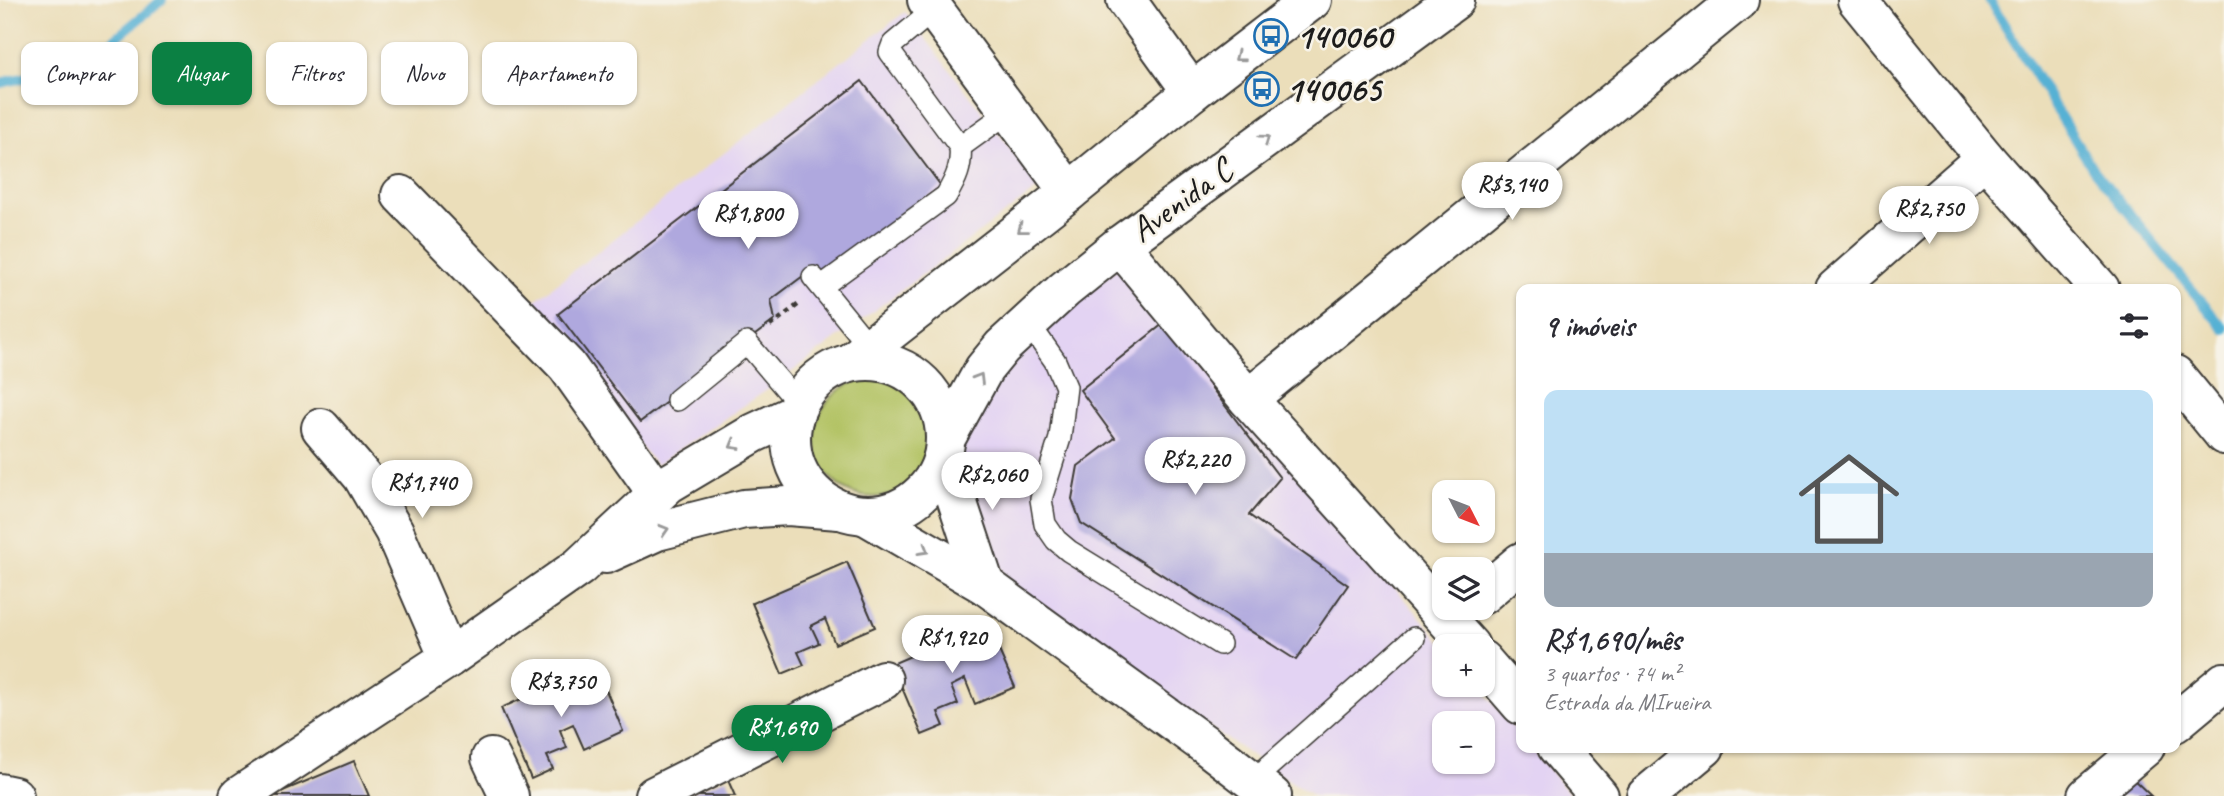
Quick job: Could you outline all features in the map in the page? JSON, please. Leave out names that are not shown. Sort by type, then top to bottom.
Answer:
[{"type":"street","points":[[1126,0],[1192,92]]},
{"type":"street","points":[[1265,782],[985,585],[852,512],[819,498],[804,481],[794,460],[791,437],[797,409],[805,394],[822,376],[860,354],[907,319],[1312,0]]},
{"type":"street","name":"Avenida C","points":[[945,448],[984,369],[1002,348],[1032,329],[1064,290],[1120,244],[1455,0]]},
{"type":"street","points":[[1248,399],[1739,0]]},
{"type":"street","points":[[1857,0],[1985,158],[2096,284]]},
{"type":"street","points":[[931,5],[1069,192]]},
{"type":"street","points":[[1841,284],[1985,158]]},
{"type":"street","points":[[401,195],[567,366],[657,493]]},
{"type":"street","points":[[1120,244],[1248,399],[1463,625]]},
{"type":"street","points":[[860,354],[870,360],[890,363],[908,371],[924,384],[936,399],[944,418],[945,448],[985,585]]},
{"type":"street","points":[[2181,382],[2224,435]]},
{"type":"street","points":[[239,796],[449,658],[579,567],[668,484],[797,409]]},
{"type":"street","points":[[321,428],[362,476],[394,531],[449,658]]},
{"type":"street","points":[[579,567],[657,531],[744,509],[788,506],[852,512],[891,512],[914,500],[932,481],[945,448]]},
{"type":"street","points":[[1495,584],[1516,566]]},
{"type":"street","points":[[1495,675],[1516,699]]},
{"type":"street","points":[[654,796],[883,680]]},
{"type":"street","points":[[2181,718],[2224,682]]},
{"type":"street","points":[[1562,753],[1599,796]]},
{"type":"street","points":[[1646,796],[1698,753]]},
{"type":"street","points":[[2087,796],[2139,753]]},
{"type":"street","points":[[491,758],[509,796]]},
{"type":"street","points":[[0,793],[14,796]]},
{"type":"lane","points":[[860,354],[818,281],[946,196],[962,163],[960,147],[890,52],[892,44],[931,5]]},
{"type":"lane","points":[[960,147],[1010,111]]},
{"type":"lane","points":[[1032,329],[1055,361],[1066,387],[1060,438],[1041,499],[1045,524],[1056,540],[1069,551],[1220,644]]},
{"type":"lane","points":[[677,400],[747,343],[797,409]]},
{"type":"lane","points":[[1265,782],[1414,638]]},
{"type":"path","points":[[747,343],[818,281]]},
{"type":"shaded area","points":[[905,12],[1040,187],[770,388],[656,465],[528,306]]},
{"type":"shaded area","points":[[1119,266],[1435,634],[1432,634],[1432,697],[1488,697],[1516,730],[1516,753],[1535,753],[1571,796],[1314,796],[1017,595],[993,556],[958,444],[976,403],[1036,334]]},
{"type":"green space","points":[[874,379],[897,384],[916,396],[928,415],[933,438],[928,461],[916,480],[897,492],[874,497],[851,492],[832,480],[820,461],[815,438],[820,415],[832,396],[851,384]]},
{"type":"building","points":[[862,81],[941,186],[823,276],[815,267],[771,300],[775,320],[640,422],[558,314]]},
{"type":"building","points":[[1163,324],[1280,478],[1249,515],[1348,585],[1296,660],[1081,523],[1072,499],[1078,466],[1115,438],[1080,390]]},
{"type":"building","points":[[847,562],[875,627],[835,644],[825,619],[811,626],[819,643],[798,652],[804,665],[782,674],[752,603]]},
{"type":"building","points":[[987,623],[1015,687],[975,704],[965,679],[951,686],[958,704],[938,712],[944,726],[922,735],[892,664]]},
{"type":"building","points":[[596,666],[623,731],[584,749],[573,724],[560,730],[567,748],[547,756],[553,769],[531,779],[501,708]]},
{"type":"building","points":[[354,761],[369,796],[271,796]]},
{"type":"building","points":[[2131,777],[2151,796],[2112,796]]},
{"type":"building","points":[[727,778],[735,796],[684,796]]},
{"type":"waterway","points":[[0,83],[83,65],[162,0]]},
{"type":"waterway","points":[[1989,0],[2093,169],[2224,329]]},
{"type":"place","name":"140060","points":[[1271,36]]},
{"type":"place","name":"140065","points":[[1262,89]]}]
